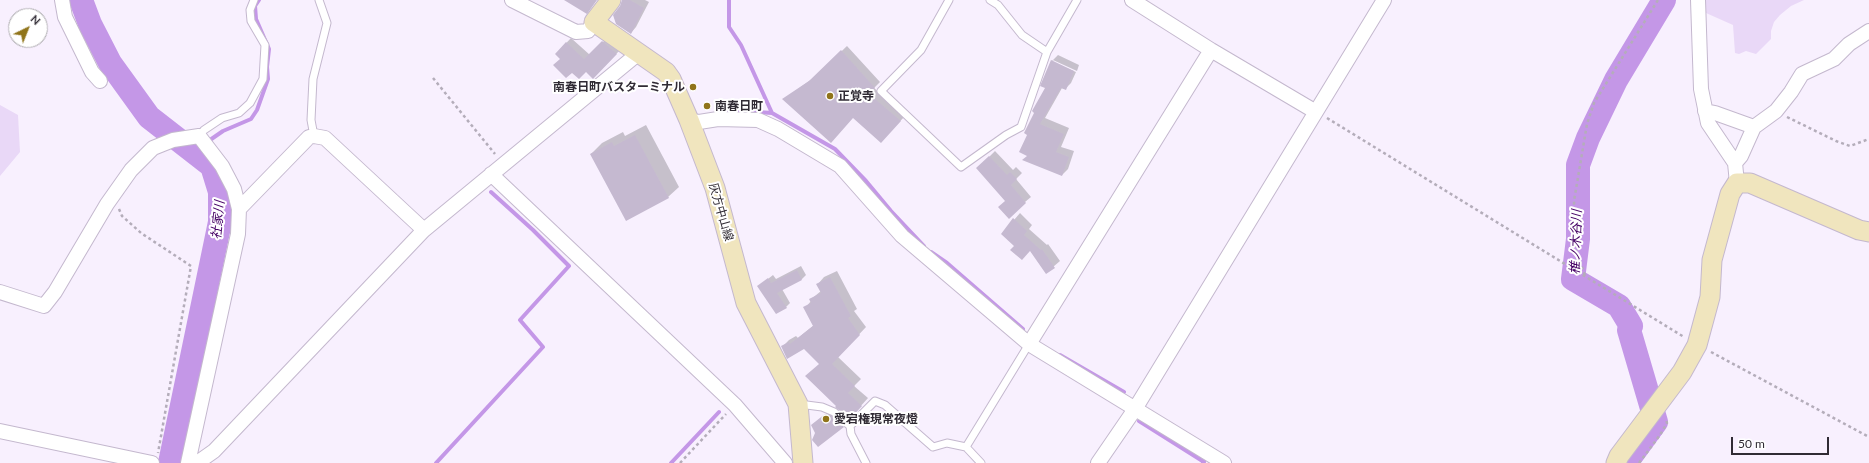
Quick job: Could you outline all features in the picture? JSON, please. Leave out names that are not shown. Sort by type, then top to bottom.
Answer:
[{"type":"main road","points":[[594,22],[611,0]]},
{"type":"main road","name":"灰方中山線","points":[[594,22],[640,52],[666,72],[671,79],[689,120],[715,188],[746,302],[798,404],[803,463]]},
{"type":"main road","points":[[1616,463],[1619,456],[1682,372],[1697,345],[1710,297],[1712,260],[1730,194],[1737,183],[1750,183],[1859,230],[1869,232]]},
{"type":"street","points":[[62,0],[65,17],[92,72],[100,81]]},
{"type":"street","points":[[512,0],[576,32],[588,31],[594,22]]},
{"type":"street","points":[[1132,0],[1211,50],[1316,112]]},
{"type":"street","points":[[1098,463],[1135,409],[1384,0]]},
{"type":"street","points":[[1698,0],[1701,89],[1705,111],[1708,123],[1735,163],[1737,183]]},
{"type":"street","points":[[1735,163],[1741,156],[1754,127],[1776,111],[1791,92],[1802,74],[1834,59],[1849,44],[1869,31]]},
{"type":"street","points":[[1029,344],[1211,50]]},
{"type":"street","points":[[197,463],[214,451],[424,230],[640,52]]},
{"type":"street","points":[[1705,111],[1715,112],[1754,127]]},
{"type":"street","points":[[689,120],[699,122],[718,120],[758,120],[778,129],[840,166],[902,236],[1029,344],[1224,463]]},
{"type":"street","points":[[0,292],[44,306],[112,196],[131,170],[153,148],[173,140],[199,136],[222,166],[234,189],[239,209],[238,234],[188,463]]},
{"type":"street","points":[[239,209],[309,138],[314,136],[325,138],[424,230]]},
{"type":"street","points":[[491,174],[735,405],[785,463]]},
{"type":"street","points":[[0,431],[154,459]]},
{"type":"lane","points":[[199,136],[204,130],[222,118],[239,113],[250,103],[262,79],[265,45],[251,21],[250,10],[254,0]]},
{"type":"lane","points":[[314,136],[311,120],[313,79],[327,23],[319,0]]},
{"type":"lane","points":[[949,0],[921,50],[881,91],[961,167],[1006,135],[1021,127],[1047,52],[1077,0]]},
{"type":"lane","points":[[990,0],[998,5],[1022,35],[1047,52]]},
{"type":"lane","points":[[966,447],[1029,344]]},
{"type":"lane","points":[[850,426],[875,401],[885,405],[933,447],[947,443],[966,447],[982,463]]},
{"type":"lane","points":[[798,404],[822,407],[834,412],[850,426],[851,434],[866,463]]},
{"type":"path","points":[[1585,276],[1576,251],[1574,201],[1587,124],[1594,103],[1658,0]]},
{"type":"path","points":[[433,78],[503,164]]},
{"type":"path","points":[[1776,111],[1836,141],[1850,146],[1869,140]]},
{"type":"path","points":[[1316,112],[1697,345],[1869,437]]},
{"type":"path","points":[[112,196],[122,216],[136,228],[191,266],[154,459]]},
{"type":"path","points":[[680,463],[735,405]]},
{"type":"shaded area","points":[[1702,0],[1804,0],[1791,6],[1780,15],[1774,22],[1771,31],[1771,39],[1756,54],[1746,51],[1739,54],[1735,53],[1733,25],[1706,13]]},
{"type":"shaded area","points":[[0,105],[18,115],[20,152],[0,176]]},
{"type":"building","points":[[564,0],[597,0],[587,14]]},
{"type":"building","points":[[622,0],[630,0],[644,8],[631,34],[616,24],[613,15],[620,6]]},
{"type":"building","points":[[602,41],[617,54],[593,79],[586,72],[579,79],[572,73],[566,78],[553,65],[560,59],[555,54],[566,42],[584,59]]},
{"type":"building","name":"正覚寺","points":[[841,50],[875,88],[869,94],[901,121],[881,143],[853,118],[831,143],[782,99],[809,81]]},
{"type":"building","points":[[1051,60],[1074,71],[1066,90],[1061,88],[1040,124],[1064,134],[1056,152],[1069,157],[1062,176],[1022,160],[1027,156],[1019,152],[1027,135],[1024,133],[1034,113],[1032,111],[1045,88],[1040,86]]},
{"type":"building","points":[[635,135],[669,198],[626,221],[590,154],[612,142],[614,146]]},
{"type":"building","points":[[989,156],[1007,175],[1010,172],[1017,179],[1011,185],[1026,203],[1009,219],[998,207],[1005,201],[976,168]]},
{"type":"building","points":[[1013,218],[1027,231],[1024,235],[1041,250],[1042,249],[1055,268],[1046,274],[1030,251],[1022,260],[1010,250],[1014,246],[1001,234]]},
{"type":"building","points":[[797,270],[802,280],[777,293],[787,308],[776,314],[757,286],[768,278],[771,283]]},
{"type":"building","points":[[830,277],[851,316],[848,318],[860,335],[832,364],[855,386],[848,393],[862,406],[850,419],[835,407],[836,406],[805,376],[819,364],[804,349],[787,359],[781,346],[789,342],[790,344],[813,326],[803,307],[811,303],[809,299],[821,293],[816,284]]},
{"type":"building","points":[[825,414],[831,416],[844,427],[818,447],[812,440],[815,433],[811,425]]},
{"type":"waterway","name":"社家川","points":[[81,0],[90,24],[110,63],[149,117],[212,166],[220,192],[220,222],[170,463]]},
{"type":"waterway","points":[[194,151],[223,131],[251,119],[257,110],[268,79],[267,67],[269,49],[256,19],[255,6],[259,0]]},
{"type":"waterway","points":[[729,0],[729,27],[741,45],[772,113]]},
{"type":"waterway","name":"椎ノ木谷川","points":[[1626,463],[1656,422],[1629,330],[1631,326],[1619,306],[1573,279],[1578,239],[1578,165],[1588,138],[1616,80],[1664,0]]},
{"type":"waterway","points":[[727,110],[772,113],[835,149],[866,181],[891,211],[924,246]]},
{"type":"waterway","points":[[436,463],[543,347],[520,320],[569,266],[533,230],[491,192]]},
{"type":"waterway","points":[[931,252],[947,263],[1023,329]]},
{"type":"waterway","points":[[1060,355],[1124,392]]},
{"type":"waterway","points":[[671,463],[719,412]]},
{"type":"waterway","points":[[1139,421],[1204,462],[1203,463]]},
{"type":"place","name":"南春日町バスターミナル","points":[[693,87]]},
{"type":"place","name":"正覚寺","points":[[830,96]]},
{"type":"place","name":"南春日町","points":[[707,106]]},
{"type":"place","name":"愛宕権現常夜燈","points":[[826,419]]}]
